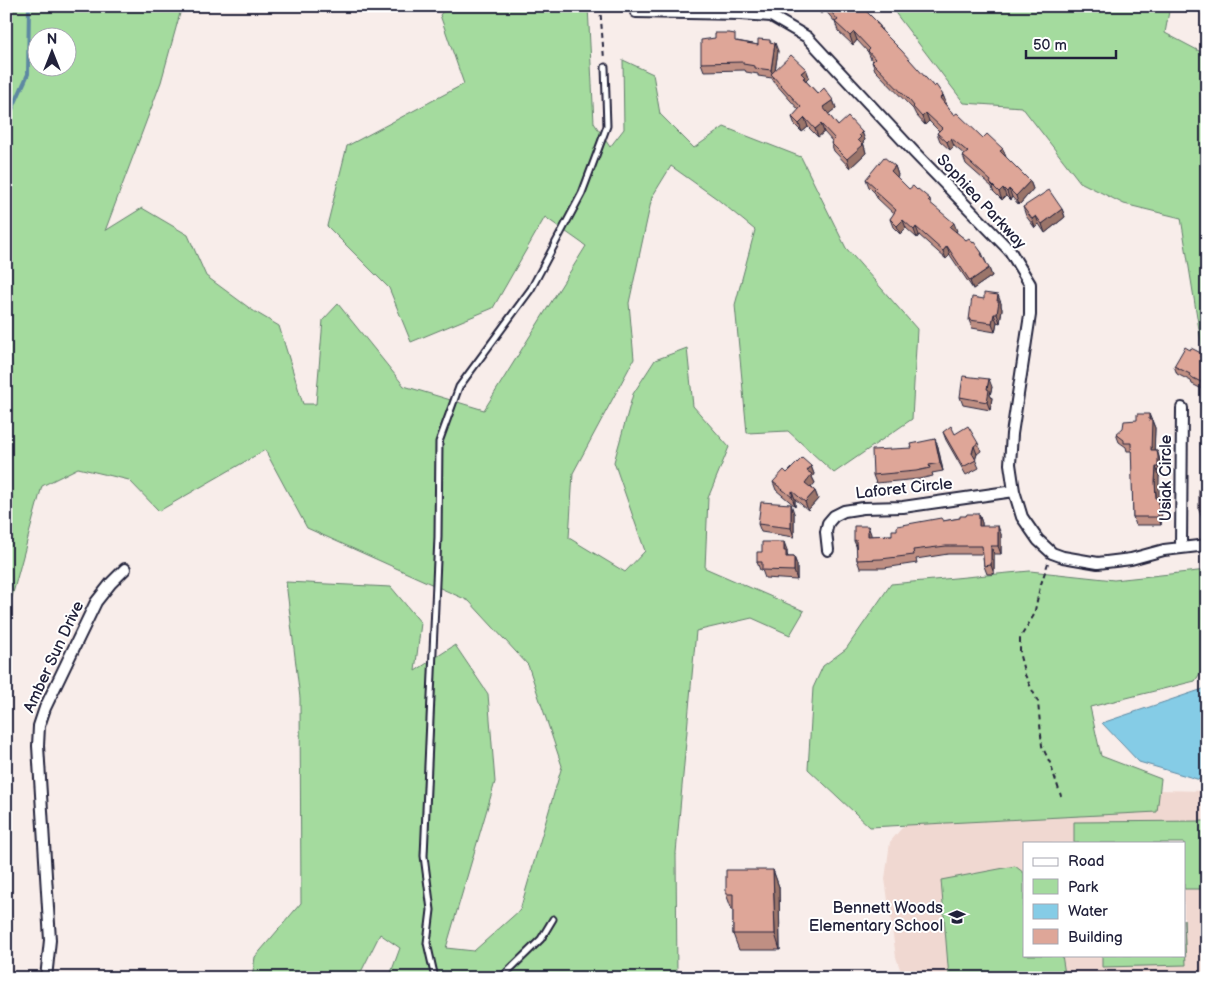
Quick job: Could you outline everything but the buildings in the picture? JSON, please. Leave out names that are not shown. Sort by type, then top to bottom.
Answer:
[{"type":"street","name":"Sophiea Parkway","points":[[636,12],[740,10],[771,16],[807,37],[914,152],[1010,251],[1030,284],[1030,315],[1010,464],[1014,491],[1022,517],[1038,540],[1052,552],[1063,557],[1098,563],[1131,559],[1164,550],[1207,545]]},
{"type":"street","name":"Usiak Circle","points":[[1181,548],[1182,408]]},
{"type":"street","name":"Laforet Circle","points":[[828,550],[826,532],[828,523],[834,516],[844,511],[863,508],[903,508],[1014,491]]},
{"type":"street","name":"Amber Sun Drive","points":[[46,978],[50,940],[38,746],[39,726],[45,708],[96,602],[125,569]]},
{"type":"lane","points":[[435,978],[427,943],[431,910],[424,856],[438,537],[439,442],[459,387],[531,289],[582,193],[607,126],[605,67]]},
{"type":"lane","points":[[501,978],[541,940],[553,919]]},
{"type":"path","points":[[600,6],[605,67]]},
{"type":"path","points":[[1052,552],[1040,586],[1034,615],[1020,638],[1020,656],[1024,675],[1038,702],[1042,746],[1061,796]]},
{"type":"shaded area","name":"Bennett Woods Elementary School","points":[[1158,790],[1207,791],[1207,978],[903,978],[896,957],[885,879],[890,842],[911,817]]},
{"type":"green space","points":[[6,6],[182,6],[161,82],[105,231],[142,208],[188,235],[206,276],[252,310],[279,326],[303,404],[316,404],[323,320],[338,304],[404,386],[484,410],[586,246],[545,217],[493,308],[411,342],[389,288],[327,226],[347,146],[464,84],[440,15],[447,6],[588,6],[594,123],[610,147],[624,129],[623,60],[653,74],[660,114],[694,148],[724,127],[801,157],[846,248],[917,329],[912,419],[834,473],[788,431],[747,433],[735,305],[755,230],[716,198],[671,166],[652,197],[629,303],[634,359],[573,473],[569,538],[625,572],[645,551],[614,462],[633,394],[655,360],[687,348],[693,406],[729,447],[708,498],[705,568],[804,611],[790,635],[752,618],[696,631],[676,853],[677,978],[389,978],[400,948],[380,934],[358,978],[252,978],[255,957],[301,903],[300,698],[286,582],[391,587],[421,623],[415,671],[455,645],[488,694],[495,782],[446,948],[474,951],[520,910],[562,766],[528,665],[469,601],[307,528],[265,450],[159,511],[129,480],[78,468],[42,486],[6,619]]},
{"type":"green space","points":[[890,6],[1170,6],[1165,33],[1201,52],[1207,51],[1207,368],[1204,360],[1181,218],[1124,204],[1080,182],[1022,107],[964,103]]},
{"type":"green space","points":[[1207,570],[1207,663],[1195,681],[1090,707],[1101,756],[1161,779],[1157,812],[870,827],[808,769],[813,688],[823,666],[846,649],[891,584],[1030,571],[1114,580]]},
{"type":"green space","points":[[1207,821],[1207,889],[1186,889],[1186,842],[1074,842],[1074,822]]},
{"type":"green space","points":[[1015,866],[1023,872],[1023,956],[1062,956],[1065,974],[1051,978],[949,978],[941,880]]},
{"type":"green space","points":[[1102,956],[1186,956],[1186,965],[1102,967]]},
{"type":"water","points":[[1207,684],[1207,782],[1139,762],[1102,723],[1203,689]]},
{"type":"waterway","points":[[6,123],[28,74],[29,6]]},
{"type":"place","name":"Bennett Woods Elementary School","points":[[957,917]]}]
